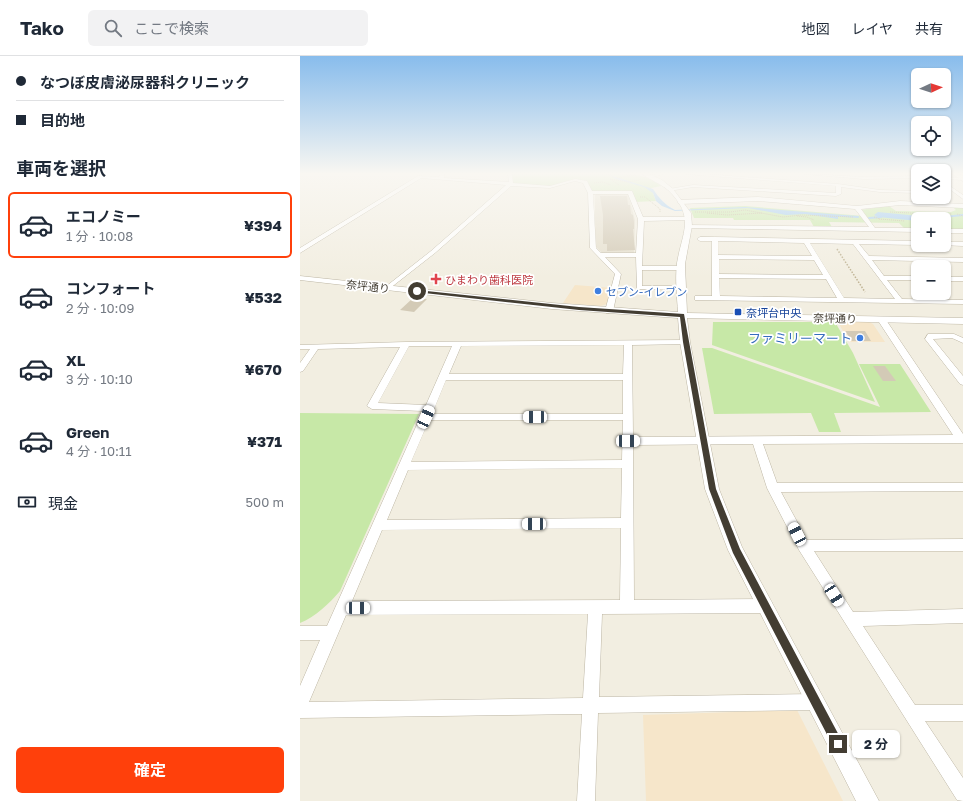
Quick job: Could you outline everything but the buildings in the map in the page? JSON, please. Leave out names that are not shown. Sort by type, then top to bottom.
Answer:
[{"type":"street","points":[[300,251],[368,209]]},
{"type":"street","points":[[387,288],[433,252],[482,209]]},
{"type":"street","points":[[591,209],[593,248],[618,274],[609,311]]},
{"type":"street","points":[[637,209],[641,219],[639,288],[680,288]]},
{"type":"street","points":[[683,209],[687,216],[681,268],[680,288],[682,315],[685,342],[712,489],[736,550],[868,801]]},
{"type":"street","points":[[858,209],[874,230]]},
{"type":"street","points":[[641,219],[687,216],[874,230],[911,230]]},
{"type":"street","points":[[951,231],[963,231]]},
{"type":"street","points":[[700,239],[911,243]]},
{"type":"street","points":[[715,239],[716,298]]},
{"type":"street","points":[[806,241],[841,299]]},
{"type":"street","points":[[854,242],[900,300]]},
{"type":"street","points":[[951,244],[963,244]]},
{"type":"street","points":[[600,255],[639,255]]},
{"type":"street","points":[[716,257],[816,258]]},
{"type":"street","points":[[867,258],[963,260]]},
{"type":"street","points":[[639,268],[681,268]]},
{"type":"street","points":[[716,276],[827,277]]},
{"type":"street","name":"奈坪通り","points":[[300,278],[609,311],[682,315],[963,321]]},
{"type":"street","points":[[882,278],[911,278]]},
{"type":"street","points":[[951,279],[963,279]]},
{"type":"street","points":[[698,298],[963,302]]},
{"type":"street","points":[[882,319],[962,439]]},
{"type":"street","points":[[963,340],[954,336],[931,336],[929,339],[963,382]]},
{"type":"street","points":[[627,607],[628,342]]},
{"type":"street","points":[[300,347],[406,344],[457,345],[685,342]]},
{"type":"street","points":[[406,344],[372,406],[428,412],[628,417]]},
{"type":"street","points":[[300,704],[457,345]]},
{"type":"street","points":[[300,369],[316,346]]},
{"type":"street","points":[[443,377],[628,377]]},
{"type":"street","points":[[628,441],[962,439]]},
{"type":"street","points":[[756,440],[773,488],[803,546],[963,794]]},
{"type":"street","points":[[404,466],[628,464]]},
{"type":"street","points":[[773,488],[963,487]]},
{"type":"street","points":[[378,525],[628,523]]},
{"type":"street","points":[[803,546],[963,545]]},
{"type":"street","points":[[342,608],[766,606]]},
{"type":"street","points":[[586,801],[595,607]]},
{"type":"street","points":[[850,619],[963,616]]},
{"type":"street","points":[[300,633],[331,633]]},
{"type":"street","points":[[300,710],[816,702]]},
{"type":"street","points":[[911,713],[963,713]]},
{"type":"path","points":[[764,213],[727,216],[698,212],[730,212],[745,210],[764,213],[778,216],[811,215],[854,217]]},
{"type":"path","points":[[889,212],[911,214]]},
{"type":"path","points":[[739,218],[741,214]]},
{"type":"path","points":[[956,214],[963,216]]},
{"type":"path","points":[[794,216],[807,217],[814,221]]},
{"type":"path","points":[[876,218],[880,219]]},
{"type":"path","points":[[872,219],[911,222]]},
{"type":"path","points":[[832,241],[870,300]]},
{"type":"shaded area","points":[[595,209],[632,209],[635,220],[634,254],[603,254],[595,246]]},
{"type":"shaded area","points":[[575,285],[613,288],[607,304],[601,306],[563,303]]},
{"type":"shaded area","points":[[838,322],[869,322],[873,324],[885,342],[849,342]]},
{"type":"shaded area","points":[[797,710],[843,801],[646,801],[643,715]]},
{"type":"green space","points":[[690,209],[778,209],[864,216],[860,210],[893,209],[896,211],[951,212],[911,212],[911,229],[905,229],[899,223],[829,222],[832,227],[814,227],[810,220],[734,220],[733,218],[694,218]]},
{"type":"green space","points":[[955,209],[963,209],[963,229],[951,229],[951,212],[956,210]]},
{"type":"green space","points":[[713,322],[835,322],[853,353],[875,402],[712,345]]},
{"type":"green space","points":[[702,348],[712,348],[880,407],[859,364],[900,364],[931,412],[834,413],[841,432],[819,432],[811,413],[714,414]]},
{"type":"green space","points":[[300,413],[419,414],[340,591],[322,609],[300,623]]},
{"type":"water","points":[[669,209],[675,210],[729,209],[675,211]]},
{"type":"water","points":[[752,209],[831,214],[838,216],[838,219],[805,214],[786,215]]},
{"type":"water","points":[[878,212],[911,215],[911,220],[878,217],[874,215]]},
{"type":"waterway","points":[[830,215],[858,217]]},
{"type":"waterway","points":[[951,216],[963,215]]},
{"type":"waterway","points":[[869,218],[881,217]]},
{"type":"place","name":"ひまわり歯科医院","points":[[436,279]]},
{"type":"place","name":"セブン-イレブン","points":[[598,291]]},
{"type":"place","name":"奈坪台中央","points":[[738,312]]},
{"type":"place","name":"ファミリーマート","points":[[860,338]]},
{"type":"route","points":[[417,291],[579,308],[682,315],[685,342],[712,489],[736,550],[838,744]]}]
